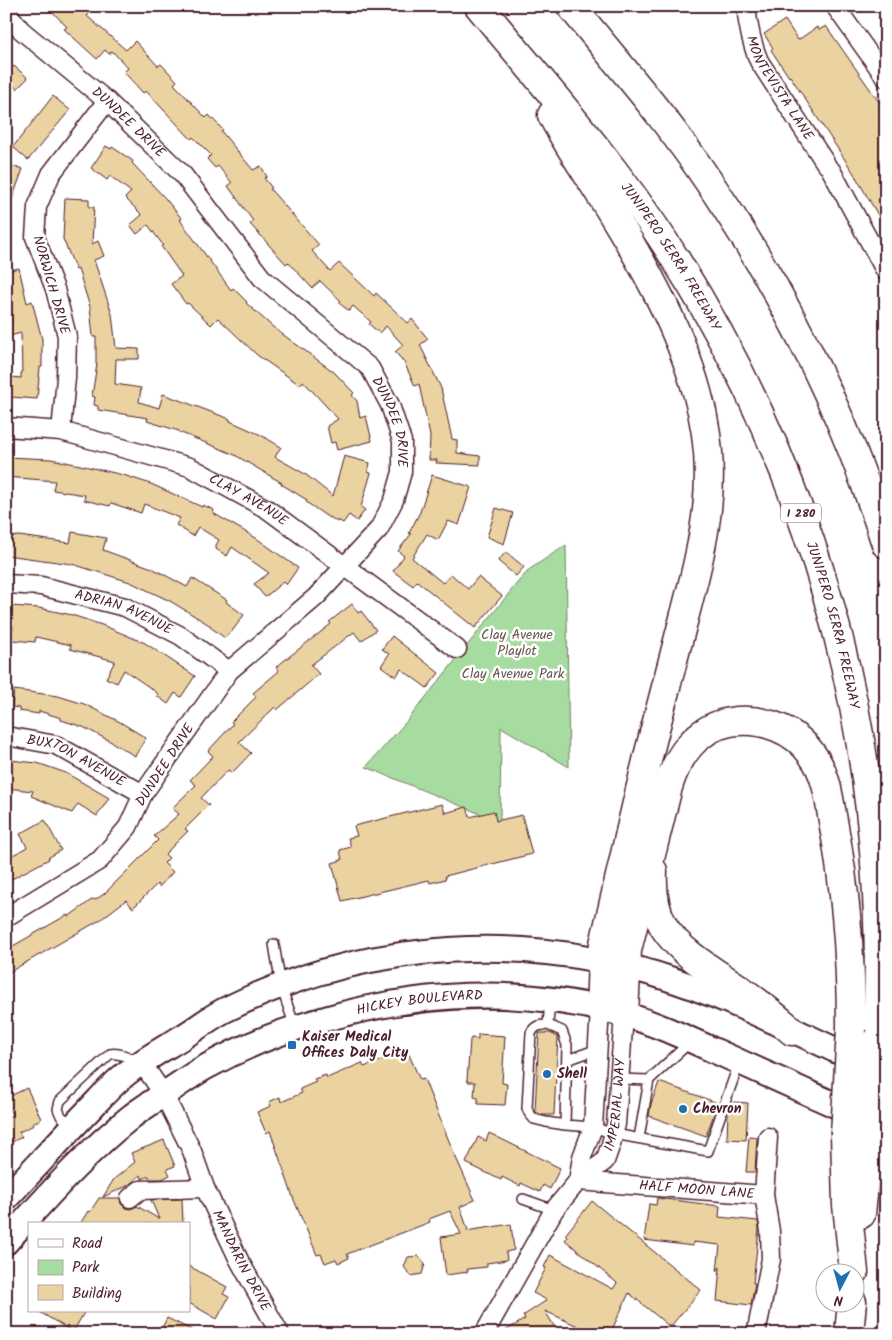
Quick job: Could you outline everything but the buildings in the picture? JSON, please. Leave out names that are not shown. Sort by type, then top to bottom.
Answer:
[{"type":"highway","name":"JUNIPERO SERRA FREEWAY","points":[[479,6],[622,181],[680,266],[723,341],[772,440],[801,513],[821,573],[840,641],[858,726],[875,851],[879,914],[880,977],[877,1040],[866,1135],[856,1262]]},
{"type":"highway","points":[[571,6],[655,108],[711,184],[761,264],[810,354],[864,444],[886,485]]},
{"type":"highway","points":[[522,58],[567,142],[610,209],[667,315],[682,347],[696,388],[703,415],[708,449],[709,490],[703,542],[604,944],[613,964],[612,1012]]},
{"type":"highway","points":[[810,354],[848,440],[886,544]]},
{"type":"highway","points":[[613,964],[627,950],[642,886],[656,841],[668,787],[678,761],[689,746],[704,733],[727,722],[756,721],[783,729],[806,746],[818,764],[826,783],[839,854],[849,941],[851,1029],[866,1135],[846,1196],[853,1262]]},
{"type":"highway","points":[[656,841],[653,892],[659,915],[668,933],[684,949],[756,1000],[792,1031]]},
{"type":"highway","points":[[849,1334],[851,1312]]},
{"type":"main road","points":[[6,1198],[73,1126],[126,1074],[227,1008],[280,986],[350,964],[383,957],[441,950],[490,948],[565,954],[613,964],[661,976],[690,986],[886,1073]]},
{"type":"main road","name":"HICKEY BOULEVARD","points":[[6,1242],[70,1172],[106,1137],[135,1114],[206,1067],[242,1048],[295,1027],[363,1008],[417,998],[498,995],[550,999],[612,1012],[692,1041],[740,1062],[866,1135]]},
{"type":"street","name":"MONTEVISTA LANE","points":[[746,6],[750,37],[759,61],[829,167],[886,272]]},
{"type":"street","points":[[835,6],[886,78]]},
{"type":"street","name":"DUNDEE DRIVE","points":[[6,11],[21,30],[108,101],[183,175],[262,278],[370,368],[390,405],[402,441],[402,472],[394,500],[379,529],[316,596],[229,671],[143,794],[128,827],[100,860],[6,917]]},
{"type":"street","name":"NORWICH DRIVE","points":[[61,431],[66,378],[67,336],[55,288],[35,237],[37,207],[51,174],[108,101]]},
{"type":"street","name":"CLAY AVENUE","points":[[6,427],[61,431],[190,467],[267,508],[457,649]]},
{"type":"street","name":"ADRIAN AVENUE","points":[[6,584],[41,586],[125,607],[180,636],[229,671]]},
{"type":"street","name":"BUXTON AVENUE","points":[[6,736],[56,745],[143,794]]},
{"type":"street","name":"IMPERIAL WAY","points":[[578,1181],[582,1157],[593,1127],[598,1049],[612,1012]]},
{"type":"street","name":"IMPERIAL WAY","points":[[484,1334],[554,1210],[578,1181],[605,1161],[614,1134],[619,1079],[612,1012]]},
{"type":"street","name":"MANDARIN DRIVE","points":[[142,1063],[164,1095],[238,1260],[280,1334]]},
{"type":"street","points":[[764,1195],[768,1137]]},
{"type":"street","name":"HALF MOON LANE","points":[[578,1181],[764,1195],[770,1231],[770,1259],[756,1334]]},
{"type":"street","points":[[130,1198],[140,1190],[205,1188]]},
{"type":"lane","points":[[274,944],[280,986],[295,1027]]},
{"type":"lane","points":[[548,1025],[550,999]]},
{"type":"lane","points":[[565,1125],[567,1045],[562,1031],[548,1025],[538,1026],[533,1028],[531,1033],[527,1108],[528,1113],[534,1119],[565,1125],[593,1127],[614,1134],[708,1151],[740,1062]]},
{"type":"lane","points":[[639,1138],[649,1080],[692,1041]]},
{"type":"lane","points":[[567,1060],[598,1049]]},
{"type":"lane","points":[[619,1079],[649,1080]]},
{"type":"lane","points":[[523,1199],[554,1210]]},
{"type":"green space","name":"Clay Avenue Park","points":[[566,545],[569,767],[501,727],[500,822],[366,767],[406,722],[518,582],[530,569]]},
{"type":"place","name":"Kaiser Medical Offices Daly City","points":[[292,1045]]},
{"type":"place","name":"Shell","points":[[547,1074]]},
{"type":"place","name":"Chevron","points":[[683,1109]]},
{"type":"park label","name":"Clay Avenue Playlot","points":[[517,644]]}]
